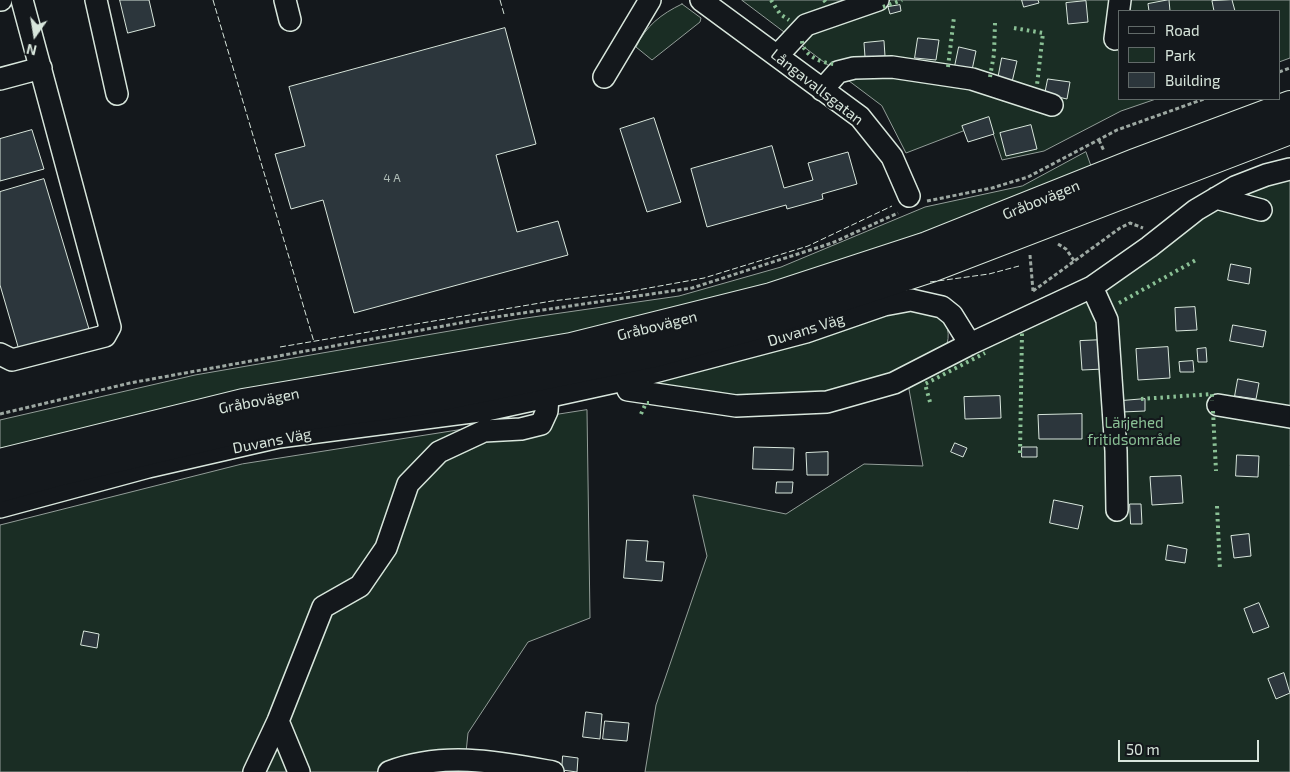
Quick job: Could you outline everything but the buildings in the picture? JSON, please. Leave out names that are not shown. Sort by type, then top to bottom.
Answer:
[{"type":"main road","name":"Gråbovägen","points":[[0,463],[243,403],[571,347],[770,297],[927,246],[1135,163],[1290,104]]},
{"type":"main road","name":"Gråbovägen","points":[[0,488],[57,472],[282,419],[418,401],[654,353],[754,326],[939,265],[1290,130]]},
{"type":"street","points":[[0,354],[12,360],[105,336],[110,327],[22,0]]},
{"type":"street","points":[[96,0],[117,94]]},
{"type":"street","points":[[604,77],[650,0]]},
{"type":"street","name":"Långavallsgatan","points":[[701,0],[860,117],[892,157],[910,203]]},
{"type":"street","points":[[777,56],[806,25],[878,0]]},
{"type":"street","points":[[1115,39],[1118,16]]},
{"type":"street","points":[[822,90],[838,72],[854,68],[892,67],[972,78],[1052,105]]},
{"type":"street","points":[[0,79],[41,68]]},
{"type":"street","points":[[624,380],[628,390],[736,406],[827,402],[894,383],[970,344],[1092,287],[1196,210],[1235,187],[1290,169]]},
{"type":"street","points":[[1216,198],[1261,210]]},
{"type":"street","points":[[1092,287],[1107,320],[1116,451],[1117,510]]},
{"type":"street","name":"Duvans Väg","points":[[0,507],[148,467],[279,437],[487,410],[624,380],[806,332],[884,305],[911,300],[942,307],[952,315],[970,344]]},
{"type":"street","points":[[254,772],[278,721],[323,607],[360,586],[386,548],[408,484],[439,452],[484,431],[521,429],[541,424],[546,411],[548,396]]},
{"type":"street","points":[[1218,405],[1290,417]]},
{"type":"street","points":[[278,721],[299,772]]},
{"type":"street","points":[[389,772],[408,765],[470,758],[553,772]]},
{"type":"path","points":[[0,414],[130,383],[482,319],[692,288],[832,243],[910,203],[992,188],[1028,177],[1117,130],[1201,100]]},
{"type":"path","points":[[1033,291],[1130,223],[1161,237]]},
{"type":"path","points":[[1052,244],[1060,244],[1075,262]]},
{"type":"path","points":[[1030,253],[1033,291],[1030,316]]},
{"type":"green space","points":[[742,0],[1290,0],[1290,58],[1280,62],[1280,10],[1118,10],[1118,100],[1153,100],[1121,111],[1044,151],[1002,160],[989,121],[906,153],[882,106]]},
{"type":"green space","points":[[682,4],[701,18],[700,22],[652,60],[636,47],[644,33],[655,21]]},
{"type":"green space","points":[[1086,152],[1091,166],[984,210],[847,260],[781,281],[581,332],[202,399],[0,449],[0,420],[195,375],[519,319],[679,296],[781,267],[925,207],[1022,186]]},
{"type":"green space","name":"Lärjehed fritidsområde","points":[[1290,159],[1290,772],[645,772],[656,705],[707,556],[693,495],[786,514],[864,464],[923,466],[906,373],[865,387],[766,400],[642,386],[901,307],[927,312],[941,319],[946,326],[948,334],[947,344],[1084,283]]},
{"type":"green space","points":[[587,410],[590,618],[528,642],[468,733],[464,772],[0,772],[0,525],[242,464]]},
{"type":"hedge","points":[[771,0],[780,14],[789,20]]},
{"type":"hedge","points":[[824,0],[827,4]]},
{"type":"hedge","points":[[883,7],[902,0]]},
{"type":"hedge","points":[[948,67],[954,17]]},
{"type":"hedge","points":[[990,77],[994,54],[995,23]]},
{"type":"hedge","points":[[1014,28],[1043,33],[1037,85]]},
{"type":"hedge","points":[[802,41],[806,51],[814,58],[825,63],[836,64]]},
{"type":"hedge","points":[[1119,303],[1196,260]]},
{"type":"hedge","points":[[1020,453],[1022,332]]},
{"type":"hedge","points":[[930,402],[925,384],[985,353]]},
{"type":"hedge","points":[[1141,399],[1212,394],[1212,401]]},
{"type":"hedge","points":[[641,414],[646,403],[649,403]]},
{"type":"hedge","points":[[1213,411],[1216,471]]},
{"type":"hedge","points":[[1217,506],[1220,570]]},
{"type":"fence","points":[[213,0],[314,342]]},
{"type":"fence","points":[[500,0],[504,14]]},
{"type":"fence","points":[[280,347],[552,301],[621,293],[704,278],[808,246],[892,206]]},
{"type":"fence","points":[[930,282],[989,274],[1019,266]]}]
